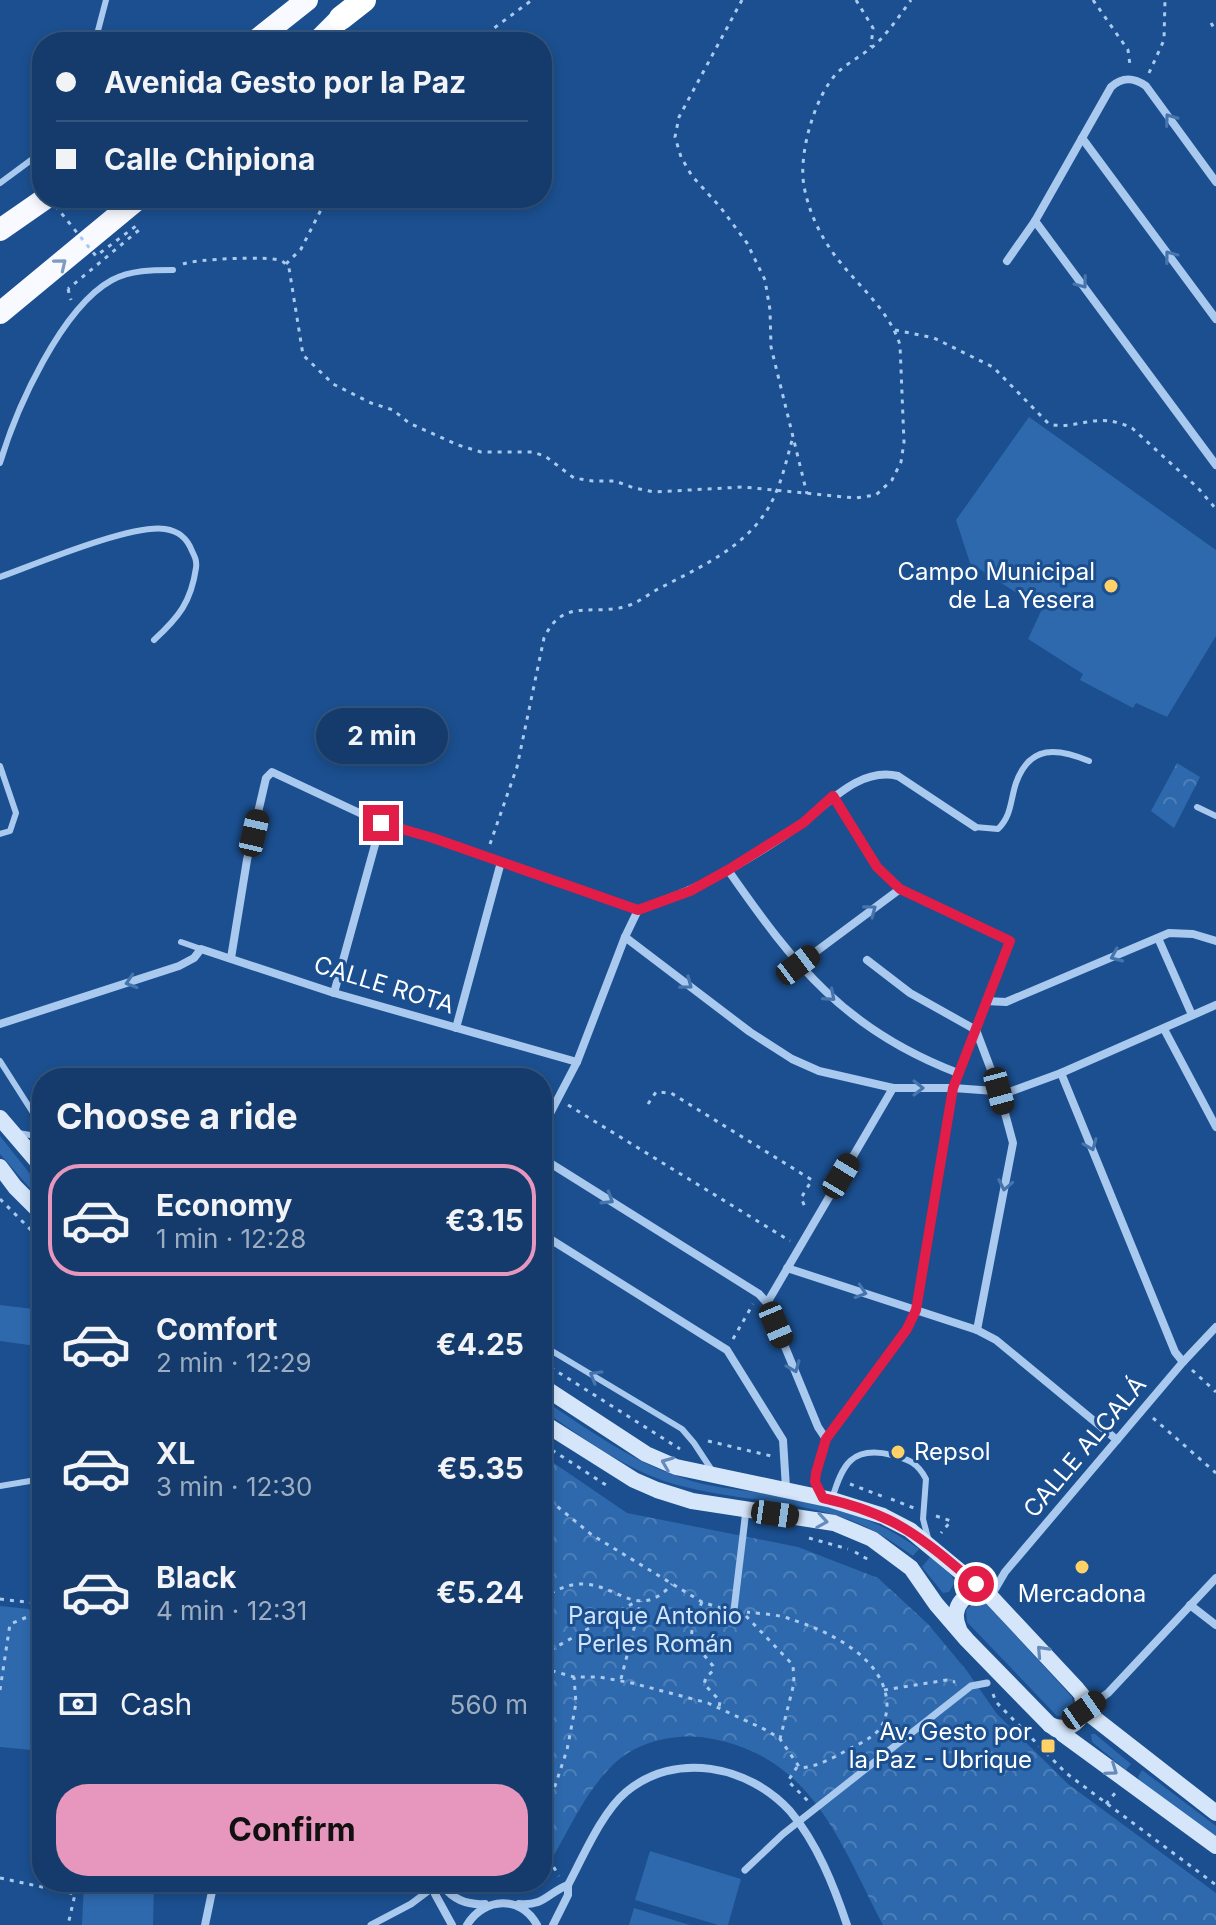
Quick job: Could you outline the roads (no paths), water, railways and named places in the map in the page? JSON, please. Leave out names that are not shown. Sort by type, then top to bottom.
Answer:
[{"type":"highway","points":[[267,32],[307,0]]},
{"type":"highway","points":[[327,32],[364,0]]},
{"type":"highway","points":[[0,230],[33,208]]},
{"type":"highway","points":[[0,313],[127,208]]},
{"type":"main road","points":[[4,1125],[32,1156]]},
{"type":"main road","points":[[0,1167],[32,1204]]},
{"type":"main road","points":[[552,1393],[646,1454],[676,1467],[786,1488],[883,1516],[931,1545],[991,1597],[1082,1695],[1084,1710],[1076,1723],[1070,1727],[1055,1728],[1049,1724]]},
{"type":"main road","points":[[552,1429],[646,1485],[692,1501],[834,1523],[872,1539],[911,1568],[936,1604],[1049,1724],[1216,1846]]},
{"type":"main road","points":[[959,1630],[955,1615],[961,1600],[975,1593],[991,1597]]},
{"type":"main road","points":[[1084,1710],[1216,1813]]},
{"type":"street","points":[[1007,261],[1035,221],[1111,87],[1124,79],[1132,79],[1146,86],[1216,182]]},
{"type":"street","points":[[1082,138],[1216,319]]},
{"type":"street","points":[[1035,221],[1216,465]]},
{"type":"street","points":[[231,958],[247,860],[266,778],[272,772],[381,823],[638,910],[690,891],[728,870],[803,823],[833,796],[884,772],[898,776],[975,827]]},
{"type":"street","points":[[827,1499],[815,1482],[826,1439],[907,1329],[916,1310],[953,1088],[1010,941],[900,889],[877,867],[833,796]]},
{"type":"street","points":[[334,993],[381,823]]},
{"type":"street","points":[[456,1028],[501,862]]},
{"type":"street","points":[[728,870],[798,965],[856,1018],[919,1058],[958,1073]]},
{"type":"street","points":[[798,965],[900,889]]},
{"type":"street","points":[[552,1110],[577,1062],[638,910]]},
{"type":"street","points":[[986,1001],[1006,1002],[1169,933],[1193,934],[1216,941]]},
{"type":"street","points":[[625,937],[750,1032],[792,1059],[819,1071],[893,1088],[1009,1092],[1061,1073],[1216,1005]]},
{"type":"street","points":[[1158,938],[1192,1015]]},
{"type":"street","points":[[0,1024],[179,966],[194,958],[201,949]]},
{"type":"street","name":"CALLE ROTA","points":[[201,949],[334,993],[577,1062]]},
{"type":"street","points":[[867,960],[910,993],[976,1030],[999,1091],[1013,1143],[977,1330]]},
{"type":"street","points":[[1164,1029],[1216,1127]]},
{"type":"street","points":[[1061,1073],[1175,1352],[1183,1362]]},
{"type":"street","points":[[767,1303],[893,1088]]},
{"type":"street","points":[[552,1164],[759,1294],[767,1303],[818,1427],[826,1439]]},
{"type":"street","points":[[552,1240],[727,1350],[783,1440],[786,1488]]},
{"type":"street","points":[[787,1268],[977,1330],[996,1340],[1117,1440]]},
{"type":"street","name":"CALLE ALCALÁ","points":[[991,1597],[1005,1572],[1216,1327]]},
{"type":"street","points":[[734,1610],[746,1510]]},
{"type":"street","points":[[1084,1710],[1108,1693],[1216,1578]]},
{"type":"street","points":[[1190,1605],[1216,1625]]},
{"type":"street","points":[[745,1870],[814,1809],[969,1688],[987,1683]]},
{"type":"street","points":[[553,1925],[568,1895],[568,1885],[600,1827],[623,1794],[659,1771],[690,1767],[720,1770],[747,1780],[770,1794],[798,1822],[817,1851],[847,1925]]},
{"type":"street","points":[[448,1892],[475,1905],[539,1903],[568,1885]]},
{"type":"street","points":[[207,1925],[212,1892]]},
{"type":"street","points":[[371,1925],[411,1904],[425,1892]]},
{"type":"street","points":[[435,1892],[452,1925]]},
{"type":"street","points":[[510,1903],[528,1912],[537,1925]]},
{"type":"street","points":[[467,1925],[473,1915],[490,1904]]},
{"type":"lane","points":[[98,32],[106,0]]},
{"type":"lane","points":[[0,183],[32,159]]},
{"type":"lane","points":[[0,463],[21,403],[54,344],[88,297],[113,279],[142,270],[173,270]]},
{"type":"lane","points":[[0,577],[102,540],[153,529],[177,532],[187,539],[197,562],[192,592],[176,619],[154,640]]},
{"type":"lane","points":[[975,827],[998,829],[1005,822],[1011,812],[1015,785],[1022,772],[1038,756],[1051,751],[1064,751],[1089,761]]},
{"type":"lane","points":[[0,766],[16,820],[10,831],[0,834]]},
{"type":"lane","points":[[1197,807],[1216,816]]},
{"type":"lane","name":"CALLE ROTA","points":[[181,942],[201,949]]},
{"type":"lane","points":[[0,1061],[32,1111]]},
{"type":"lane","points":[[4,1125],[32,1134]]},
{"type":"lane","points":[[552,1351],[682,1429],[718,1477]]},
{"type":"lane","points":[[827,1499],[841,1472],[855,1456],[880,1452],[907,1458],[915,1463],[926,1479],[923,1519],[931,1545]]},
{"type":"lane","points":[[0,1486],[32,1481]]},
{"type":"place","name":"Campo Municipal de La Yesera","points":[[1111,586]]},
{"type":"place","name":"Repsol","points":[[898,1452]]},
{"type":"place","name":"Mercadona","points":[[1082,1567]]},
{"type":"place","name":"Av. Gesto por la Paz - Ubrique","points":[[1048,1746]]},
{"type":"park label","name":"Parque Antonio Perles Román","points":[[655,1630]]}]
